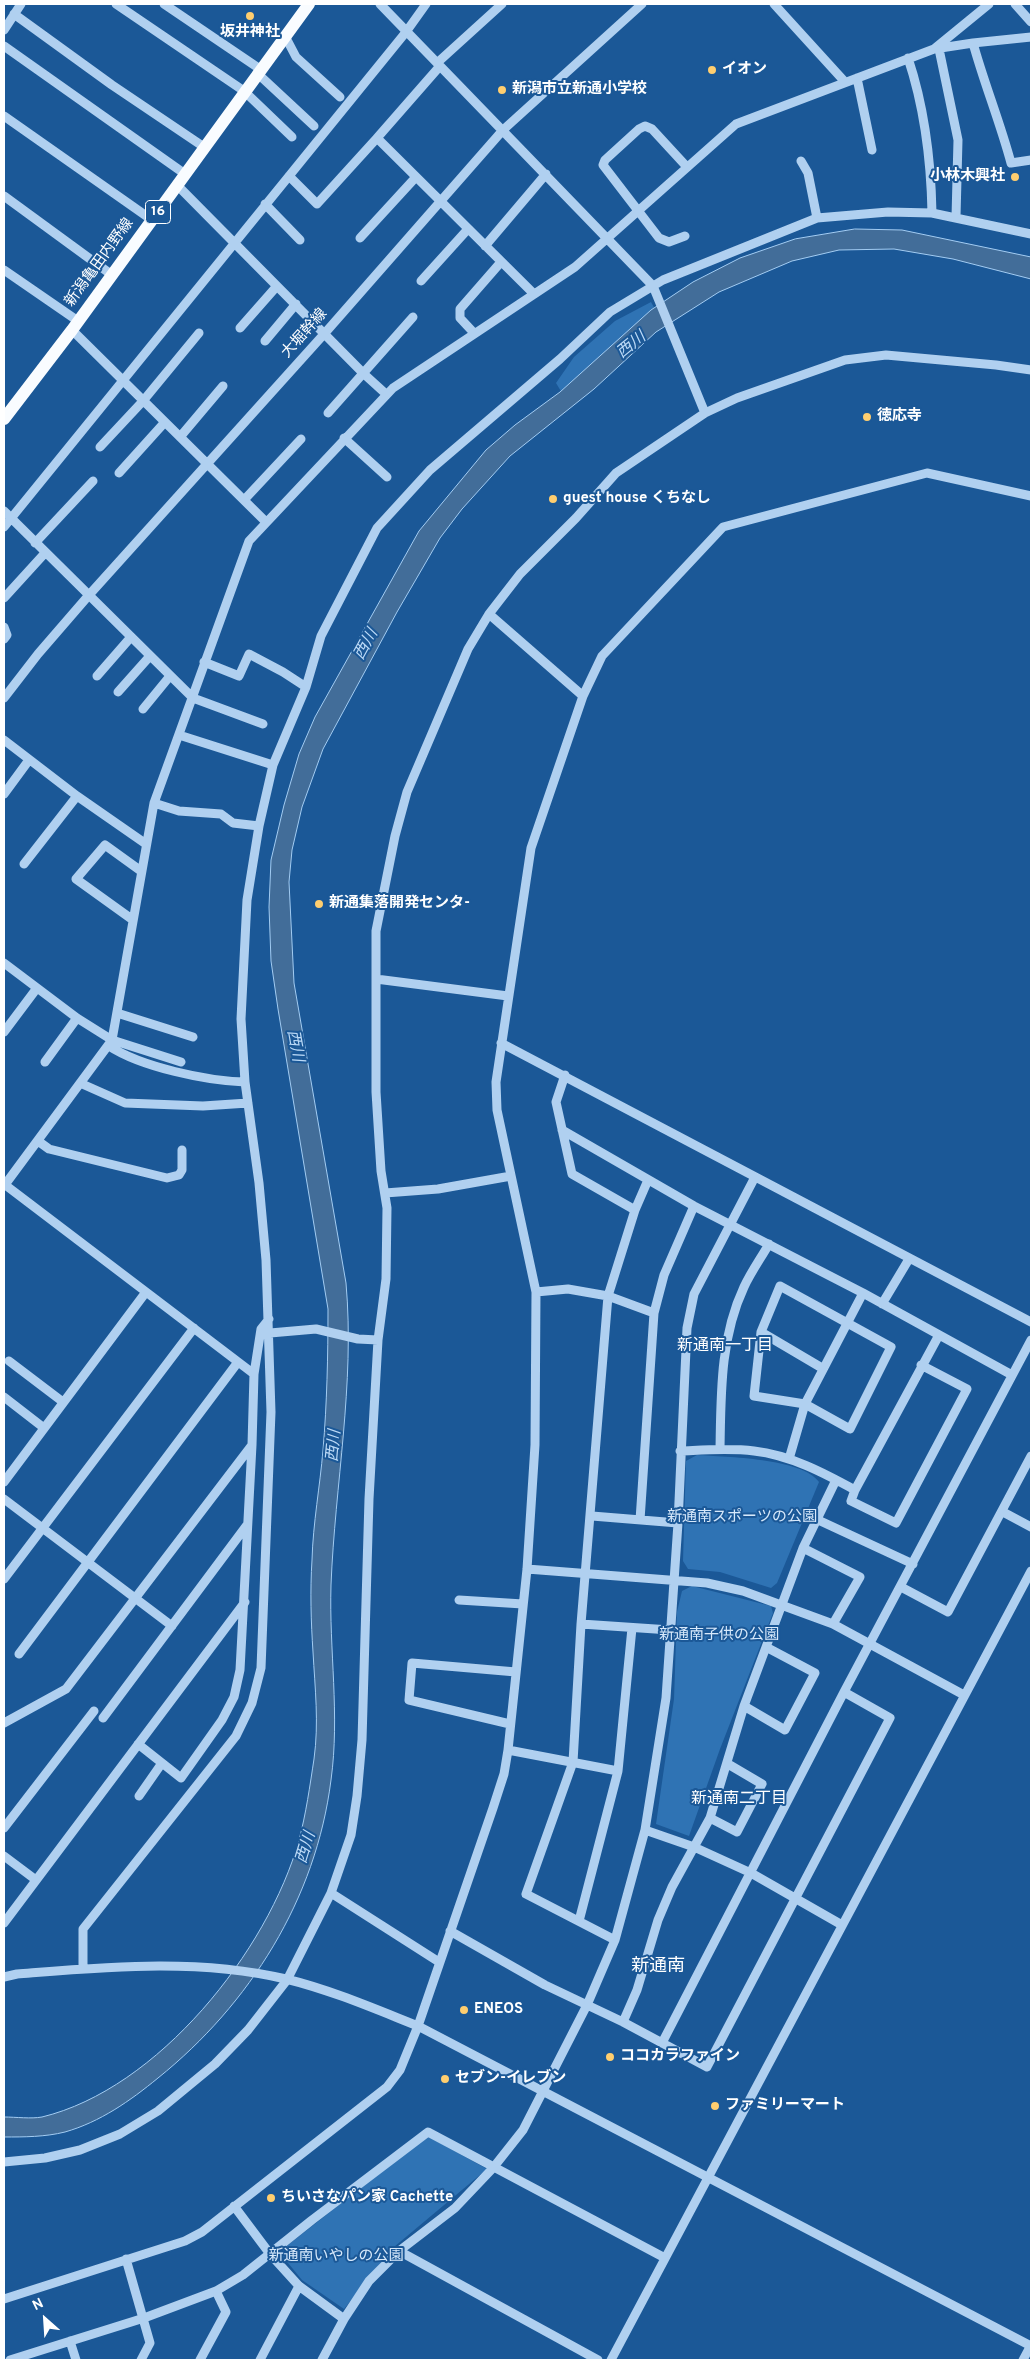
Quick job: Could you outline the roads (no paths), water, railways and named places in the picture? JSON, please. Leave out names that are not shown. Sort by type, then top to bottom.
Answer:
[{"type":"main road","name":"新潟亀田内野線","points":[[6,410],[75,326],[309,4]]},
{"type":"street","points":[[4,30],[21,4]]},
{"type":"street","points":[[116,4],[244,91],[292,137]]},
{"type":"street","points":[[164,4],[259,71],[314,126]]},
{"type":"street","points":[[380,4],[654,286],[705,413]]},
{"type":"street","points":[[4,527],[7,515],[122,380],[406,32],[426,4]]},
{"type":"street","points":[[289,176],[317,204],[377,138],[438,64],[502,4]]},
{"type":"street","name":"大堀幹線","points":[[4,698],[38,654],[89,595],[325,333],[503,130],[642,4]]},
{"type":"street","points":[[774,4],[845,82]]},
{"type":"street","points":[[937,49],[989,4]]},
{"type":"street","points":[[1015,4],[1031,22]]},
{"type":"street","points":[[14,14],[112,86],[204,147]]},
{"type":"street","points":[[285,36],[296,57],[340,97]]},
{"type":"street","points":[[254,1374],[4,1185],[111,1043],[118,1013],[154,804],[249,541],[386,394],[474,333],[575,267],[736,124],[908,58],[937,49],[973,42],[1031,38]]},
{"type":"street","points":[[973,42],[981,72],[1000,121],[1011,163],[1031,160]]},
{"type":"street","points":[[4,46],[185,174]]},
{"type":"street","points":[[937,49],[958,140],[956,217]]},
{"type":"street","points":[[908,58],[923,107],[932,176],[932,213]]},
{"type":"street","points":[[857,78],[872,150]]},
{"type":"street","points":[[4,116],[152,220]]},
{"type":"street","points":[[685,236],[669,242],[663,241],[634,203],[604,170],[603,165],[604,160],[639,129],[645,126],[652,129],[686,167]]},
{"type":"street","points":[[377,138],[534,294]]},
{"type":"street","points":[[801,161],[808,173],[817,218]]},
{"type":"street","points":[[485,246],[546,174]]},
{"type":"street","points":[[360,238],[416,177]]},
{"type":"street","points":[[177,185],[386,394]]},
{"type":"street","points":[[4,196],[112,274]]},
{"type":"street","points":[[266,204],[300,240]]},
{"type":"street","points":[[83,1969],[83,1929],[236,1736],[252,1703],[261,1658],[271,1412],[269,1319],[258,1183],[245,1082],[241,1019],[242,955],[247,900],[259,826],[273,765],[306,687],[321,636],[377,528],[430,470],[560,359],[610,312],[654,286],[727,253],[817,218],[888,212],[932,213],[1031,234]]},
{"type":"street","points":[[421,281],[468,229]]},
{"type":"street","points":[[474,333],[460,318],[460,309],[501,262]]},
{"type":"street","points":[[4,270],[75,326],[122,380],[266,522]]},
{"type":"street","points":[[240,328],[277,286]]},
{"type":"street","points":[[264,341],[296,304]]},
{"type":"street","points":[[328,413],[412,317]]},
{"type":"street","points":[[100,447],[143,401],[199,333]]},
{"type":"street","points":[[4,2162],[44,2158],[80,2150],[120,2134],[158,2111],[215,2064],[248,2030],[287,1980],[331,1893],[351,1835],[358,1796],[362,1740],[369,1499],[378,1340],[386,1279],[387,1208],[381,1171],[376,1092],[376,931],[395,836],[407,792],[468,649],[489,614],[520,574],[576,518],[616,473],[705,413],[737,398],[845,360],[886,356],[996,365],[1031,370]]},
{"type":"street","points":[[180,437],[223,386]]},
{"type":"street","points":[[119,473],[165,422]]},
{"type":"street","points":[[344,438],[386,477]]},
{"type":"street","points":[[244,500],[301,439]]},
{"type":"street","points":[[4,2298],[185,2241],[202,2232],[387,2087],[400,2070],[418,2026],[493,1808],[504,1774],[508,1750],[527,1569],[534,1445],[536,1292],[497,1110],[496,1082],[531,848],[583,696],[602,656],[723,527],[927,473],[1031,496]]},
{"type":"street","points":[[35,543],[93,481]]},
{"type":"street","points":[[7,515],[193,698],[263,724]]},
{"type":"street","points":[[4,598],[45,553]]},
{"type":"street","points":[[489,614],[583,696]]},
{"type":"street","points":[[4,627],[7,635],[4,639]]},
{"type":"street","points":[[97,676],[131,637]]},
{"type":"street","points":[[204,662],[239,676],[249,654],[306,687]]},
{"type":"street","points":[[118,692],[150,656]]},
{"type":"street","points":[[143,708],[170,676]]},
{"type":"street","points":[[179,735],[273,765]]},
{"type":"street","points":[[4,740],[77,796],[146,844]]},
{"type":"street","points":[[4,794],[29,760]]},
{"type":"street","points":[[24,864],[77,796]]},
{"type":"street","points":[[154,804],[179,811],[221,814],[234,823],[259,826]]},
{"type":"street","points":[[133,920],[76,879],[105,845],[141,871]]},
{"type":"street","points":[[4,963],[124,1054],[167,1069],[201,1078],[245,1082]]},
{"type":"street","points":[[376,979],[508,996]]},
{"type":"street","points":[[4,1032],[37,988]]},
{"type":"street","points":[[118,1013],[193,1037]]},
{"type":"street","points":[[45,1062],[77,1018]]},
{"type":"street","points":[[111,1043],[181,1062]]},
{"type":"street","points":[[501,1043],[1031,1322]]},
{"type":"street","points":[[565,1075],[556,1102],[572,1174],[635,1210]]},
{"type":"street","points":[[80,1083],[125,1103],[202,1106],[248,1103]]},
{"type":"street","points":[[562,1130],[694,1206],[863,1293],[1012,1375]]},
{"type":"street","points":[[38,1140],[49,1149],[167,1178],[179,1175],[182,1170],[182,1150]]},
{"type":"street","points":[[385,1193],[438,1189],[511,1176]]},
{"type":"street","points":[[322,2360],[344,2320],[369,2281],[398,2251],[455,2208],[493,2168],[523,2130],[587,2005],[615,1940],[645,1830],[666,1698],[678,1523],[687,1328],[694,1294],[755,1177]]},
{"type":"street","points":[[615,1940],[526,1894],[573,1762],[581,1624],[592,1516],[608,1296],[635,1210],[648,1180]]},
{"type":"street","points":[[640,1520],[654,1313],[664,1275],[694,1206]]},
{"type":"street","points":[[720,1449],[721,1383],[727,1337],[744,1288],[769,1244]]},
{"type":"street","points":[[882,1304],[909,1259]]},
{"type":"street","points":[[780,1286],[891,1346],[850,1429],[805,1404],[754,1396],[761,1332],[780,1286]]},
{"type":"street","points":[[536,1292],[568,1289],[608,1296],[654,1313]]},
{"type":"street","points":[[4,1482],[7,1470],[44,1428],[146,1292]]},
{"type":"street","points":[[789,1458],[805,1404],[822,1368],[849,1323],[863,1293]]},
{"type":"street","points":[[138,1744],[181,1778],[222,1720],[234,1697],[240,1670],[245,1602],[254,1374],[261,1329],[269,1319]]},
{"type":"street","points":[[4,1579],[194,1328]]},
{"type":"street","points":[[270,1333],[316,1329],[358,1339],[378,1340]]},
{"type":"street","points":[[761,1332],[822,1368]]},
{"type":"street","points":[[921,1365],[967,1389],[896,1523],[851,1501],[921,1365],[939,1335]]},
{"type":"street","points":[[662,2043],[844,1692],[872,1643],[1031,1340]]},
{"type":"street","points":[[10,1361],[63,1402]]},
{"type":"street","points":[[19,1654],[238,1362]]},
{"type":"street","points":[[4,1397],[44,1428]]},
{"type":"street","points":[[4,1723],[66,1689],[252,1445]]},
{"type":"street","points":[[680,1451],[720,1449],[755,1451],[789,1458],[856,1490]]},
{"type":"street","points":[[901,1587],[948,1612],[1003,1512],[1031,1456]]},
{"type":"street","points":[[624,2022],[637,1990],[658,1920],[672,1887],[710,1818],[728,1764],[744,1706],[803,1548],[836,1480]]},
{"type":"street","points":[[4,1499],[172,1626]]},
{"type":"street","points":[[1003,1512],[1031,1526]]},
{"type":"street","points":[[592,1516],[678,1523]]},
{"type":"street","points":[[816,1519],[913,1564]]},
{"type":"street","points":[[103,1718],[248,1525]]},
{"type":"street","points":[[803,1548],[860,1577],[833,1624]]},
{"type":"street","points":[[527,1569],[708,1583],[743,1591],[783,1604],[833,1624],[872,1643],[964,1695]]},
{"type":"street","points":[[611,2360],[1031,1571]]},
{"type":"street","points":[[459,1600],[523,1604]]},
{"type":"street","points":[[4,1923],[245,1602]]},
{"type":"street","points":[[581,1624],[670,1630]]},
{"type":"street","points":[[579,1921],[618,1771],[632,1628]]},
{"type":"street","points":[[744,1706],[785,1730],[814,1673],[766,1647]]},
{"type":"street","points":[[510,1724],[409,1700],[412,1663],[516,1672]]},
{"type":"street","points":[[450,1931],[545,1985],[624,2022],[707,2067],[890,1718],[844,1692]]},
{"type":"street","points":[[4,1828],[94,1711]]},
{"type":"street","points":[[508,1750],[618,1771]]},
{"type":"street","points":[[138,1796],[162,1763]]},
{"type":"street","points":[[710,1818],[736,1832],[762,1784],[728,1764]]},
{"type":"street","points":[[645,1830],[694,1847],[751,1873],[842,1925]]},
{"type":"street","points":[[4,1856],[36,1880]]},
{"type":"street","points":[[331,1893],[439,1962]]},
{"type":"street","points":[[4,1977],[141,1965],[228,1970],[287,1980],[357,2002],[418,2026],[1031,2346],[1023,2360]]},
{"type":"street","points":[[12,2360],[144,2318],[216,2291],[243,2275],[428,2132],[665,2258]]},
{"type":"street","points":[[234,2206],[270,2254],[299,2286],[344,2320]]},
{"type":"street","points":[[398,2251],[598,2360]]},
{"type":"street","points":[[126,2259],[150,2343],[141,2360]]},
{"type":"street","points":[[260,2360],[299,2286]]},
{"type":"street","points":[[200,2360],[226,2312],[216,2291]]},
{"type":"street","points":[[70,2341],[76,2360]]},
{"type":"water","name":"西川","points":[[855,229],[902,230],[1031,257],[1031,279],[953,259],[894,249],[839,250],[792,261],[719,292],[656,332],[594,389],[510,456],[462,509],[440,538],[397,612],[323,749],[302,807],[292,850],[289,882],[294,983],[346,1283],[348,1321],[346,1396],[331,1585],[334,1756],[323,1824],[311,1866],[294,1907],[273,1946],[249,1983],[222,2017],[191,2049],[137,2095],[90,2123],[57,2134],[4,2137],[4,2117],[42,2117],[85,2102],[127,2078],[166,2046],[202,2010],[235,1969],[262,1926],[284,1883],[304,1820],[314,1759],[316,1732],[311,1583],[314,1532],[322,1464],[328,1309],[278,1009],[271,961],[269,907],[271,860],[284,805],[299,754],[315,717],[419,531],[486,450],[515,425],[560,392],[651,310],[693,282],[740,258],[795,239]]},
{"type":"place","name":"坂井神社","points":[[250,16]]},
{"type":"place","name":"イオン","points":[[712,70]]},
{"type":"place","name":"新潟市立新通小学校","points":[[502,90]]},
{"type":"place","name":"小林木興社","points":[[1015,177]]},
{"type":"place","name":"徳応寺","points":[[867,417]]},
{"type":"place","name":"guest house くちなし","points":[[553,499]]},
{"type":"place","name":"新通集落開発センタ-","points":[[319,904]]},
{"type":"place","name":"ENEOS","points":[[464,2010]]},
{"type":"place","name":"ココカラファイン","points":[[610,2057]]},
{"type":"place","name":"セブン-イレブン","points":[[445,2079]]},
{"type":"place","name":"ファミリーマート","points":[[715,2106]]},
{"type":"place","name":"ちいさなパン家 Cachette","points":[[271,2198]]},
{"type":"district","name":"新通南一丁目","points":[[725,1347]]},
{"type":"district","name":"新通南二丁目","points":[[739,1800]]},
{"type":"district","name":"新通南","points":[[658,1967]]},
{"type":"park label","name":"新通南スポーツの公園","points":[[742,1518]]},
{"type":"park label","name":"新通南子供の公園","points":[[719,1636]]},
{"type":"park label","name":"新通南いやしの公園","points":[[336,2257]]}]
